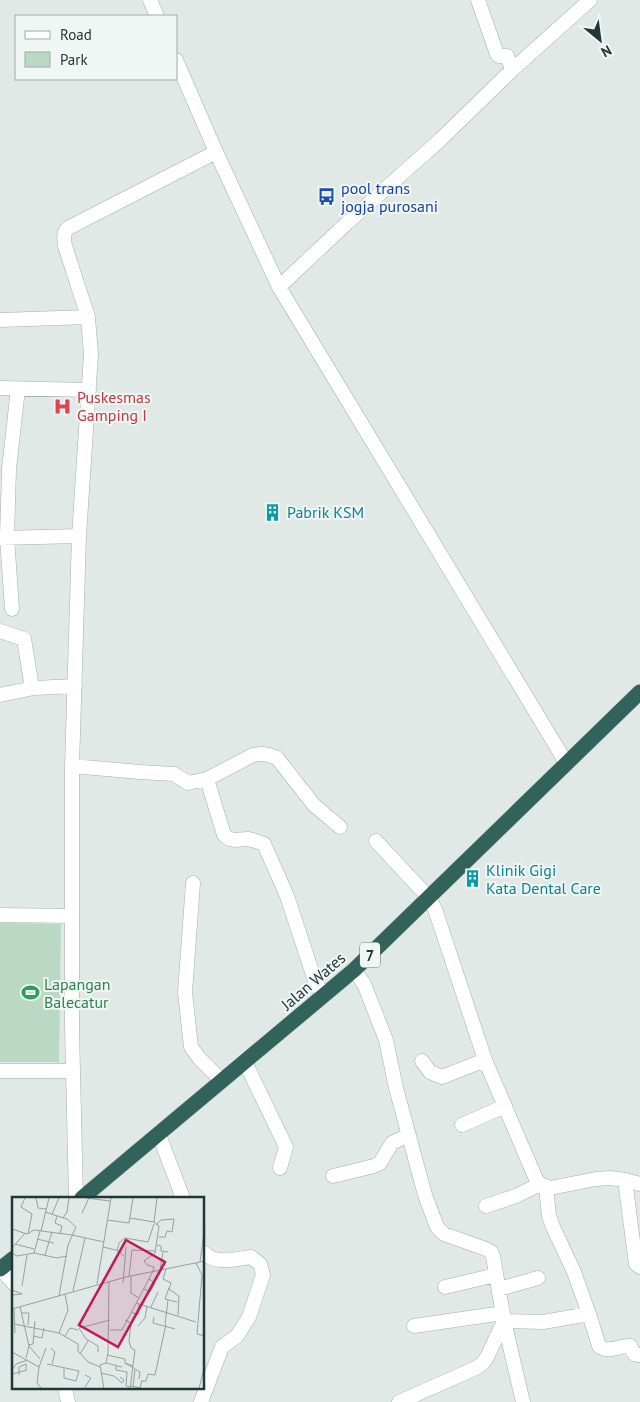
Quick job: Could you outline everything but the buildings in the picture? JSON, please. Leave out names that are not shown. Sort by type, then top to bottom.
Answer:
[{"type":"highway","name":"Jalan Wates","points":[[83,1197],[354,970],[640,692]]},
{"type":"highway","points":[[0,1269],[12,1260]]},
{"type":"street","points":[[150,0],[157,15]]},
{"type":"street","points":[[478,0],[497,54],[499,56],[507,56],[512,70]]},
{"type":"street","points":[[279,287],[590,0]]},
{"type":"street","points":[[178,65],[216,152],[279,287],[567,764]]},
{"type":"street","points":[[76,1197],[73,1070],[72,766],[79,536],[91,354],[88,317],[65,246],[64,232],[68,228],[216,152]]},
{"type":"street","points":[[0,320],[88,317]]},
{"type":"street","points":[[0,388],[89,390]]},
{"type":"street","points":[[12,609],[4,537],[18,389]]},
{"type":"street","points":[[4,537],[79,536]]},
{"type":"street","points":[[0,631],[24,638],[32,688]]},
{"type":"street","points":[[0,695],[32,688],[75,686]]},
{"type":"street","points":[[72,766],[174,774],[188,783],[207,779],[261,753],[269,754],[277,758],[314,805],[340,827]]},
{"type":"street","points":[[207,779],[224,835],[234,841],[247,839],[264,844],[287,896],[316,984],[324,995]]},
{"type":"street","points":[[376,841],[429,898],[440,919],[486,1060],[536,1179],[543,1185],[554,1188],[610,1178],[640,1184]]},
{"type":"street","points":[[194,883],[185,992],[191,1047],[222,1082]]},
{"type":"street","points":[[0,915],[72,916]]},
{"type":"street","points":[[354,970],[364,984],[386,1040],[396,1088],[425,1195],[437,1227],[444,1234],[486,1248],[493,1256],[503,1317],[523,1402]]},
{"type":"street","points":[[422,1061],[430,1072],[442,1077],[486,1060]]},
{"type":"street","points":[[245,1062],[286,1147],[280,1168]]},
{"type":"street","points":[[0,1071],[73,1070]]},
{"type":"street","points":[[462,1125],[505,1106]]},
{"type":"street","points":[[159,1135],[183,1197]]},
{"type":"street","points":[[333,1176],[380,1163],[392,1142],[409,1135]]},
{"type":"street","points":[[625,1180],[639,1270]]},
{"type":"street","points":[[486,1206],[543,1185]]},
{"type":"street","points":[[543,1185],[553,1227],[574,1272],[599,1346],[606,1350],[630,1346],[634,1354],[640,1355]]},
{"type":"street","points":[[201,1402],[222,1347],[237,1336],[249,1317],[263,1275],[260,1264],[250,1257],[216,1260],[209,1258],[205,1254]]},
{"type":"street","points":[[0,1269],[12,1282]]},
{"type":"street","points":[[445,1287],[496,1275]]},
{"type":"street","points":[[499,1289],[538,1278]]},
{"type":"street","points":[[414,1326],[503,1317],[543,1322],[589,1314]]},
{"type":"street","points":[[399,1402],[413,1399],[483,1363],[503,1317]]},
{"type":"green space","name":"Lapangan Balecatur","points":[[0,923],[61,924],[59,1062],[0,1062]]},
{"type":"place","name":"pool trans jogja purosani","points":[[327,197]]},
{"type":"place","name":"Puskesmas Gamping I","points":[[63,406]]},
{"type":"place","name":"Pabrik KSM","points":[[273,512]]},
{"type":"place","name":"Klinik Gigi Kata Dental Care","points":[[472,879]]},
{"type":"place","name":"Lapangan Balecatur","points":[[30,993]]}]
